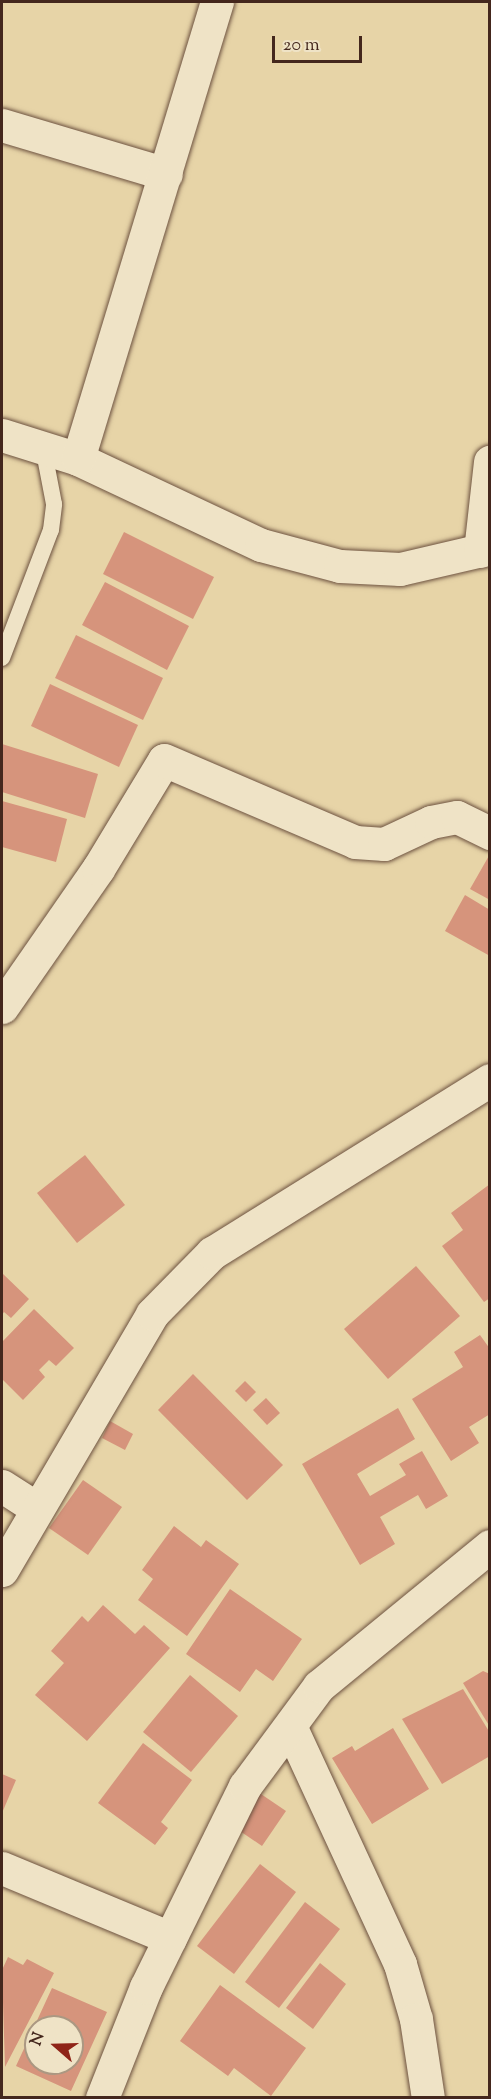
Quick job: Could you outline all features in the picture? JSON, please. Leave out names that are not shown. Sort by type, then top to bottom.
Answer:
[{"type":"street","points":[[78,459],[217,2]]},
{"type":"street","points":[[2,125],[166,174]]},
{"type":"street","points":[[2,435],[78,459],[261,546],[340,566],[400,569],[485,550],[489,462]]},
{"type":"street","points":[[2,1007],[98,869],[164,760],[355,842],[384,844],[431,822],[457,817],[489,833]]},
{"type":"street","points":[[2,1570],[36,1508],[152,1314],[212,1253],[489,1080]]},
{"type":"street","points":[[2,1486],[36,1508]]},
{"type":"street","points":[[102,2097],[170,1938],[245,1786],[291,1728],[319,1686],[489,1546]]},
{"type":"street","points":[[291,1728],[400,1964],[416,2019],[428,2097]]},
{"type":"street","points":[[2,1868],[170,1938]]},
{"type":"lane","points":[[2,658],[51,530],[54,504],[43,447]]},
{"type":"building","points":[[124,532],[214,577],[193,619],[103,574]]},
{"type":"building","points":[[105,582],[189,626],[167,670],[82,625]]},
{"type":"building","points":[[76,635],[163,678],[143,720],[55,678]]},
{"type":"building","points":[[50,684],[138,725],[119,767],[31,726]]},
{"type":"building","points":[[2,744],[98,774],[85,818],[2,792]]},
{"type":"building","points":[[2,801],[67,819],[56,862],[2,847]]},
{"type":"building","points":[[490,854],[490,900],[470,889]]},
{"type":"building","points":[[465,895],[490,910],[490,956],[445,931]]},
{"type":"building","points":[[85,1155],[125,1205],[77,1243],[37,1193]]},
{"type":"building","points":[[490,1184],[490,1298],[484,1302],[442,1246],[463,1230],[451,1213]]},
{"type":"building","points":[[416,1266],[460,1316],[388,1379],[344,1329]]},
{"type":"building","points":[[2,1273],[29,1299],[11,1318],[4,1312],[2,1315]]},
{"type":"building","points":[[34,1309],[74,1348],[56,1366],[49,1360],[39,1370],[45,1377],[23,1400],[2,1379],[2,1342]]},
{"type":"building","points":[[480,1335],[490,1349],[490,1414],[469,1427],[479,1443],[451,1461],[412,1399],[463,1367],[454,1352]]},
{"type":"building","points":[[193,1374],[283,1465],[247,1500],[158,1410]]},
{"type":"building","points":[[245,1381],[256,1392],[246,1402],[235,1391]]},
{"type":"building","points":[[266,1398],[280,1413],[267,1425],[253,1410]]},
{"type":"building","points":[[398,1408],[415,1439],[357,1474],[370,1496],[406,1475],[399,1464],[422,1451],[448,1496],[426,1509],[418,1495],[380,1517],[395,1544],[360,1565],[302,1464]]},
{"type":"building","points":[[110,1421],[133,1434],[125,1450],[102,1438]]},
{"type":"building","points":[[83,1480],[122,1507],[88,1555],[49,1528]]},
{"type":"building","points":[[174,1526],[201,1547],[206,1540],[239,1564],[187,1636],[138,1600],[153,1579],[142,1570]]},
{"type":"building","points":[[230,1589],[302,1639],[273,1681],[256,1669],[240,1692],[186,1654]]},
{"type":"building","points":[[103,1605],[135,1634],[144,1625],[170,1648],[87,1741],[35,1695],[64,1663],[51,1651],[82,1616],[88,1622]]},
{"type":"building","points":[[483,1671],[490,1674],[490,1727],[463,1683]]},
{"type":"building","points":[[190,1675],[238,1716],[191,1772],[143,1732]]},
{"type":"building","points":[[463,1689],[490,1733],[490,1756],[442,1784],[402,1719]]},
{"type":"building","points":[[393,1728],[429,1789],[372,1824],[332,1758],[352,1746],[355,1751]]},
{"type":"building","points":[[143,1743],[192,1780],[161,1822],[168,1828],[155,1845],[98,1803]]},
{"type":"building","points":[[2,1774],[16,1780],[2,1813]]},
{"type":"building","points":[[258,1792],[286,1811],[262,1846],[234,1827]]},
{"type":"building","points":[[260,1864],[296,1892],[234,1974],[197,1946]]},
{"type":"building","points":[[305,1902],[340,1929],[279,2008],[245,1982]]},
{"type":"building","points":[[8,1957],[23,1965],[27,1959],[54,1973],[32,2015],[24,2015],[24,2031],[5,2067],[2,1970]]},
{"type":"building","points":[[320,1963],[346,1984],[313,2029],[286,2008]]},
{"type":"building","points":[[220,1985],[306,2048],[271,2096],[234,2068],[228,2076],[180,2041]]},
{"type":"building","points":[[52,1988],[107,2012],[84,2062],[84,2015],[40,2015]]},
{"type":"building","points":[[24,2049],[24,2070],[16,2066]]},
{"type":"building","points":[[36,2075],[78,2075],[71,2091]]}]
